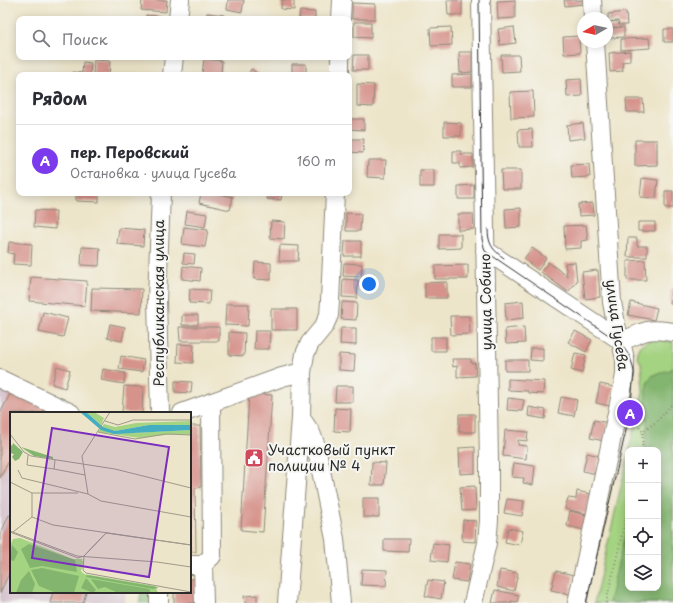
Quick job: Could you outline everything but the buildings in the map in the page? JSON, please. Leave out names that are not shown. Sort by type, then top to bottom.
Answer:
[{"type":"street","points":[[178,16],[180,0]]},
{"type":"street","points":[[341,16],[342,0]]},
{"type":"street","name":"улица Собино","points":[[472,603],[487,543],[489,520],[481,0]]},
{"type":"street","points":[[592,0],[593,12]]},
{"type":"street","name":"улица Гусева","points":[[577,603],[625,374],[625,359],[612,302],[594,48]]},
{"type":"street","points":[[172,72],[174,60]]},
{"type":"street","points":[[340,60],[340,72]]},
{"type":"street","name":"Республиканская улица","points":[[160,412],[157,300],[161,196]]},
{"type":"street","points":[[287,603],[301,418],[302,372],[305,354],[310,343],[324,326],[329,315],[335,196]]},
{"type":"street","points":[[485,250],[620,340],[624,340],[646,331],[655,330],[673,332]]},
{"type":"street","points":[[185,412],[282,377],[302,372]]},
{"type":"street","points":[[0,379],[69,412]]},
{"type":"street","points":[[204,603],[196,565],[212,556],[211,402]]},
{"type":"street","points":[[301,418],[311,433],[316,446],[335,539],[341,603]]},
{"type":"path","points":[[643,432],[658,420],[673,403]]},
{"type":"path","points":[[617,417],[634,420],[643,432],[642,447]]},
{"type":"path","points":[[606,603],[626,519]]},
{"type":"shaded area","points":[[0,386],[50,412],[10,412],[10,593],[126,593],[124,603],[0,603]]},
{"type":"green space","points":[[655,339],[673,342],[673,603],[594,603],[625,469],[625,591],[661,591],[661,447],[630,447],[643,392],[641,363],[637,357],[638,351],[641,345]]},
{"type":"green space","points":[[673,368],[673,603],[609,603],[625,534],[625,591],[661,591],[661,447],[645,447],[647,428],[646,393],[648,381],[653,375]]},
{"type":"green space","points":[[141,593],[154,593],[154,603],[139,603]]},
{"type":"tram line","points":[[479,0],[482,239],[485,251],[619,342],[629,355],[634,372],[630,413],[586,603]]},
{"type":"tram line","points":[[488,229],[492,246],[496,252],[504,258]]},
{"type":"place","name":"пер. Перовский","points":[[630,413]]},
{"type":"place","name":"Участковый пункт полиции № 4","points":[[254,458]]}]
